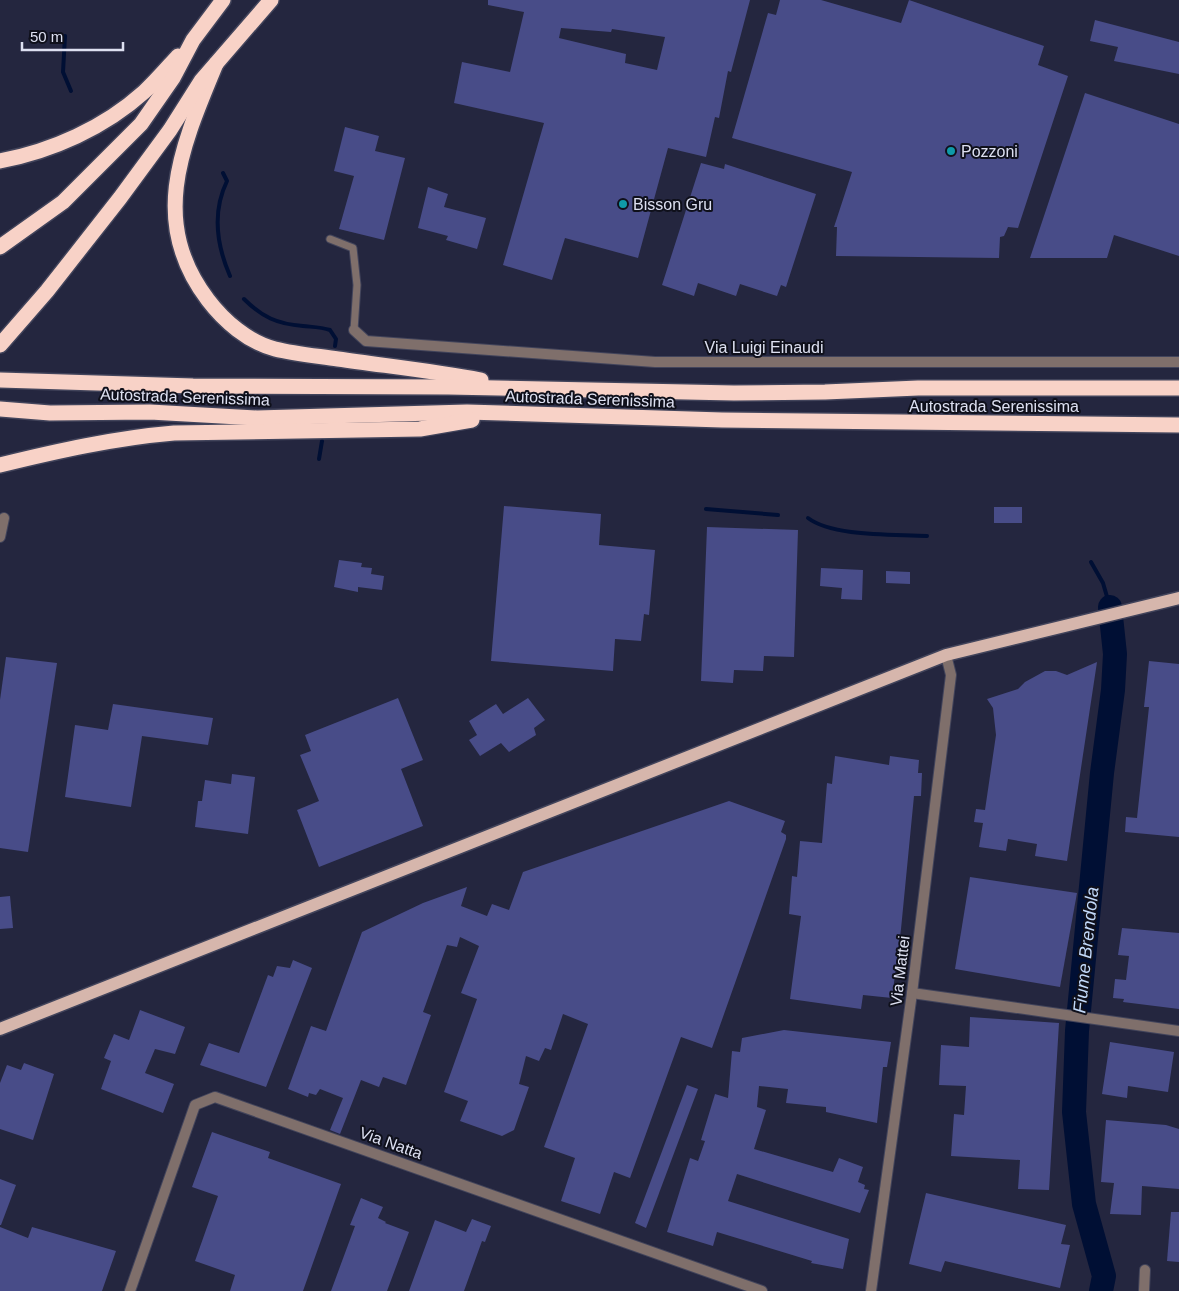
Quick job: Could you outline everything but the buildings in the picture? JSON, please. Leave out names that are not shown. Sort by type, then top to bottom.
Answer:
[{"type":"highway","points":[[0,247],[63,202],[114,153],[154,105],[193,40],[223,0]]},
{"type":"highway","points":[[0,345],[47,291],[146,164],[201,81],[270,0]]},
{"type":"highway","points":[[0,161],[53,146],[107,119],[144,92],[193,40]]},
{"type":"highway","points":[[216,64],[185,145],[175,196],[175,220],[177,240],[185,264],[197,285],[218,313],[242,333],[274,349],[524,388]]},
{"type":"highway","name":"Autostrada Serenissima","points":[[0,380],[193,386],[524,388],[734,393],[918,388],[1179,388]]},
{"type":"highway","name":"Autostrada Serenissima","points":[[0,409],[50,413],[150,412],[257,418],[458,412],[722,420],[1179,425]]},
{"type":"highway","points":[[0,465],[37,455],[142,436],[420,428],[506,414]]},
{"type":"main road","points":[[1,1030],[946,655],[1179,598]]},
{"type":"street","name":"Via Luigi Einaudi","points":[[354,330],[366,341],[655,362],[1179,362]]},
{"type":"street","points":[[0,537],[4,518]]},
{"type":"street","name":"Via Mattei","points":[[871,1291],[912,993],[951,675],[946,655]]},
{"type":"street","points":[[912,993],[1179,1031]]},
{"type":"street","name":"Via Natta","points":[[130,1291],[195,1105],[215,1097],[762,1291]]},
{"type":"street","points":[[1144,1291],[1145,1270]]},
{"type":"lane","points":[[330,240],[353,248],[357,285],[354,330]]},
{"type":"waterway","points":[[65,36],[63,72],[71,91]]},
{"type":"waterway","points":[[223,173],[227,181],[219,205],[218,229],[222,253],[230,276]]},
{"type":"waterway","points":[[244,299],[257,311],[278,321],[330,330],[336,339],[335,346]]},
{"type":"waterway","points":[[319,459],[322,441]]},
{"type":"waterway","points":[[706,509],[778,515]]},
{"type":"waterway","points":[[808,518],[832,529],[848,532],[927,536]]},
{"type":"waterway","points":[[1091,562],[1103,583],[1110,607]]},
{"type":"waterway","name":"Fiume Brendola","points":[[1101,1291],[1104,1276],[1084,1204],[1074,1112],[1077,1031],[1102,773],[1113,690],[1115,654],[1110,607]]},
{"type":"place","name":"Pozzoni","points":[[951,151]]},
{"type":"place","name":"Bisson Gru","points":[[623,204]]}]
